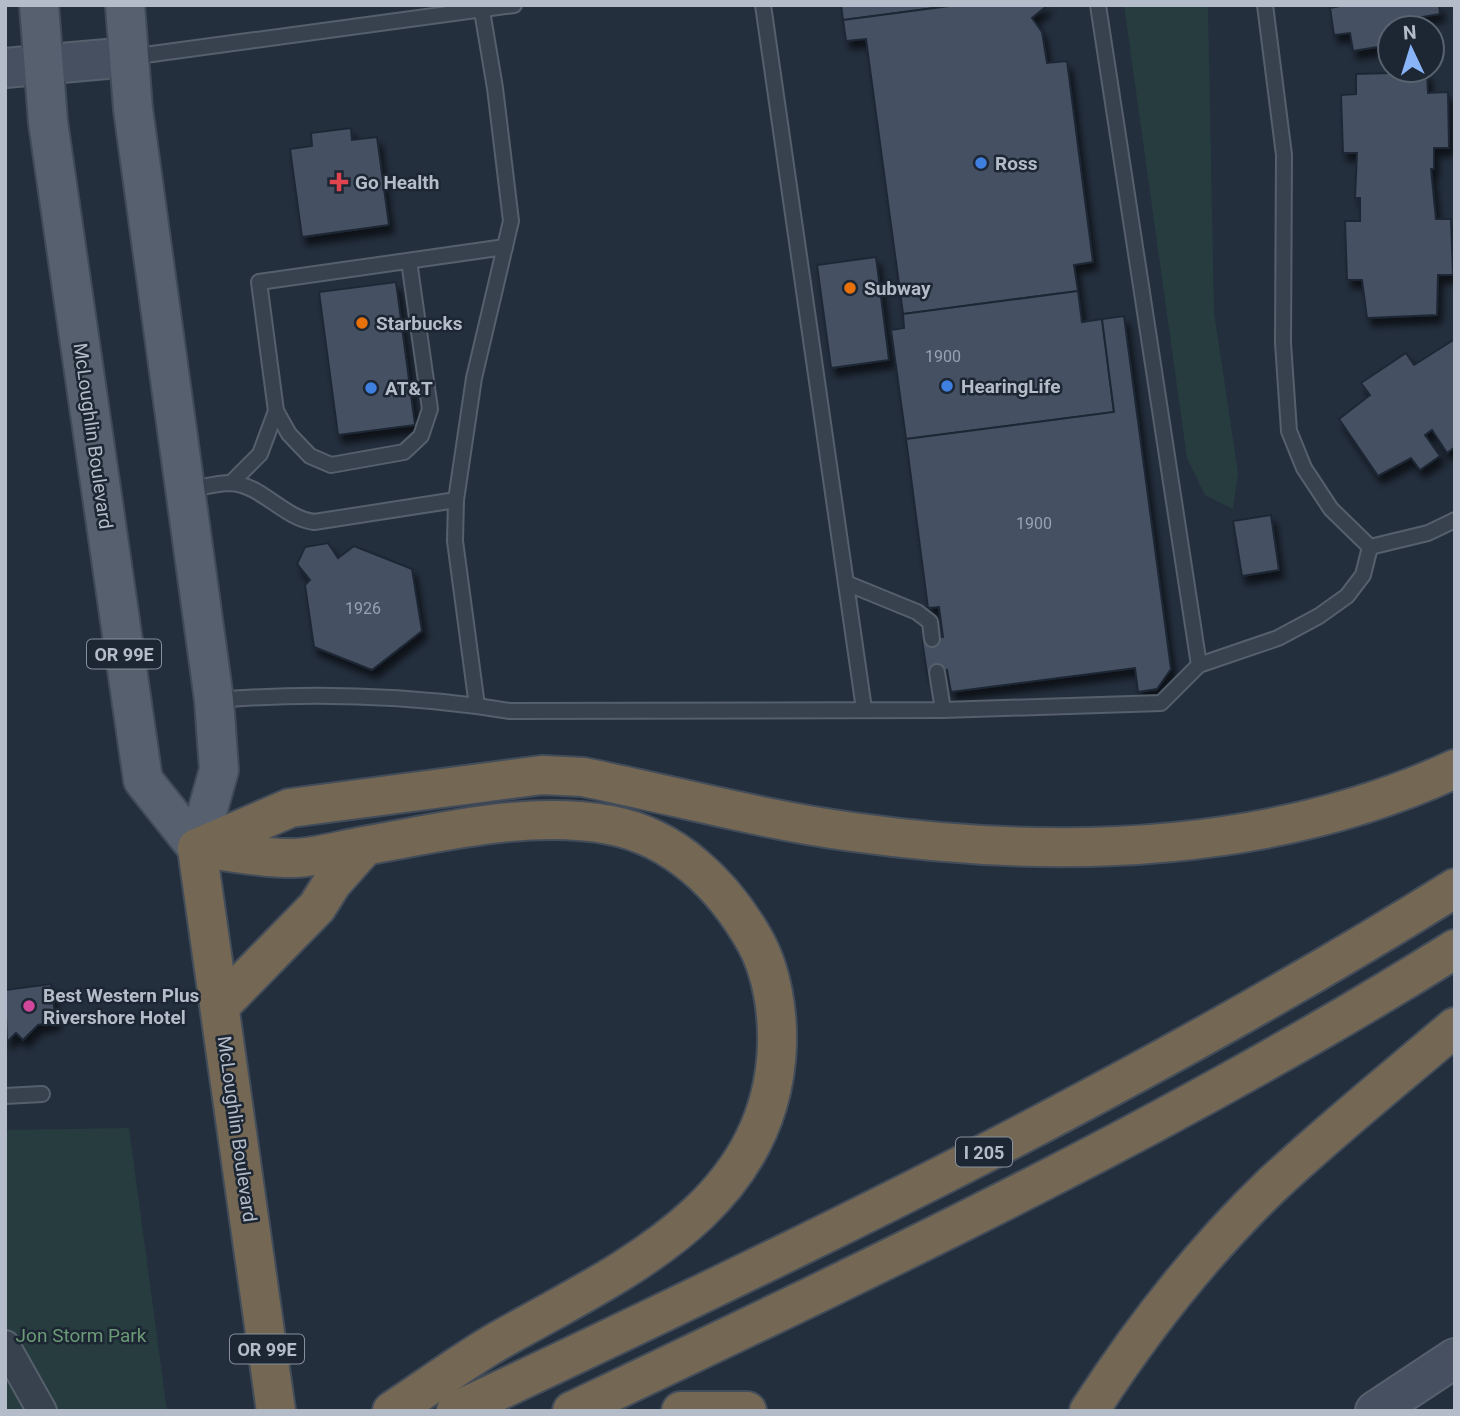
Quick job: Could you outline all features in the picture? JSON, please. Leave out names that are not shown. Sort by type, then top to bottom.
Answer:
[{"type":"highway","points":[[197,848],[290,808],[542,775],[583,777],[850,832],[974,845],[1046,848],[1142,845],[1267,828],[1329,815],[1405,792],[1455,769]]},
{"type":"highway","points":[[197,848],[293,858],[554,819],[615,826],[676,852],[702,872],[740,916],[758,947],[767,972],[775,1005],[776,1070],[768,1104],[744,1158],[700,1210],[643,1260],[496,1342],[392,1411]]},
{"type":"highway","points":[[221,1006],[317,907],[332,883],[365,846]]},
{"type":"highway","name":"McLoughlin Boulevard","points":[[197,848],[276,1411]]},
{"type":"highway","name":"I 205","points":[[456,1411],[796,1247],[1149,1067],[1272,999],[1455,888]]},
{"type":"highway","name":"I 205","points":[[572,1411],[886,1261],[1097,1152],[1289,1048],[1455,949]]},
{"type":"highway","points":[[1089,1411],[1118,1367],[1181,1284],[1230,1228],[1325,1137],[1455,1027]]},
{"type":"highway","points":[[681,1411],[747,1411]]},
{"type":"main road","name":"McLoughlin Boulevard","points":[[39,5],[48,122],[143,780],[197,848]]},
{"type":"main road","name":"McLoughlin Boulevard","points":[[125,5],[134,123],[214,700],[219,770],[197,848]]},
{"type":"street","points":[[5,68],[129,58]]},
{"type":"street","points":[[5,1345],[42,1411]]},
{"type":"street","points":[[1376,1411],[1455,1358]]},
{"type":"lane","points":[[129,58],[514,5]]},
{"type":"lane","points":[[763,5],[864,709]]},
{"type":"lane","points":[[1098,5],[1199,665]]},
{"type":"lane","points":[[1265,5],[1284,155],[1283,343],[1289,431],[1304,468],[1331,509],[1370,547]]},
{"type":"lane","points":[[477,706],[455,541],[456,500],[474,378],[511,221],[511,200],[481,8]]},
{"type":"lane","points":[[409,261],[430,409],[421,436],[404,452],[331,465],[310,456],[289,435],[276,411],[259,282],[505,247]]},
{"type":"lane","points":[[231,483],[260,454],[276,411]]},
{"type":"lane","points":[[185,490],[231,483],[247,487],[300,520],[314,522],[456,500]]},
{"type":"lane","points":[[1370,547],[1428,533],[1455,520]]},
{"type":"lane","points":[[214,700],[280,696],[434,701],[510,711],[943,709],[1161,703],[1199,665],[1253,648],[1320,616],[1347,596],[1363,575],[1370,547]]},
{"type":"lane","points":[[846,583],[917,612],[930,622],[932,639]]},
{"type":"lane","points":[[937,672],[943,709]]},
{"type":"lane","points":[[5,1096],[42,1094]]},
{"type":"green space","points":[[1124,5],[1205,5],[1208,8],[1214,312],[1238,473],[1233,509],[1205,495],[1187,458]]},
{"type":"green space","name":"Jon Storm Park","points":[[129,1128],[167,1411],[5,1411],[5,1130]]},
{"type":"building","points":[[841,5],[957,5],[843,20]]},
{"type":"building","name":"Ross","points":[[957,5],[1048,5],[1032,18],[1042,32],[1047,63],[1067,61],[1093,262],[1074,265],[1078,291],[903,314],[866,39],[846,41],[843,20]]},
{"type":"building","points":[[1345,5],[1439,5],[1440,14],[1376,14],[1376,47],[1353,51],[1350,33],[1334,35],[1330,8]]},
{"type":"building","points":[[1376,73],[1376,84],[1428,84],[1428,93],[1448,92],[1449,148],[1434,148],[1434,169],[1431,169],[1436,219],[1451,219],[1453,275],[1438,275],[1437,315],[1367,318],[1362,280],[1347,280],[1345,221],[1360,221],[1360,198],[1355,198],[1357,153],[1343,153],[1341,95],[1356,94],[1356,74]]},
{"type":"building","points":[[351,128],[352,140],[377,137],[389,225],[302,237],[290,149],[312,146],[311,133]]},
{"type":"building","points":[[876,257],[889,360],[831,368],[817,265]]},
{"type":"building","points":[[396,282],[415,425],[338,435],[319,292]]},
{"type":"building","points":[[1078,291],[1082,322],[1102,319],[1114,412],[906,439],[891,330],[904,328],[903,314]]},
{"type":"building","points":[[1124,316],[1171,669],[1157,689],[1138,692],[1135,668],[951,692],[947,670],[927,673],[922,640],[943,637],[939,607],[928,608],[906,439],[1114,412],[1102,319]]},
{"type":"building","points":[[1455,339],[1455,447],[1447,453],[1432,430],[1425,435],[1440,456],[1420,470],[1411,458],[1378,476],[1339,419],[1370,395],[1361,383],[1406,353],[1414,365]]},
{"type":"building","points":[[1271,515],[1279,570],[1242,576],[1233,521]]},
{"type":"building","points":[[328,543],[338,558],[354,546],[412,569],[422,631],[372,670],[314,647],[305,585],[310,580],[297,564],[305,547]]},
{"type":"building","name":"Best Western Plus Rivershore Hotel","points":[[51,984],[56,1022],[38,1025],[23,1040],[16,1033],[7,1042],[5,990]]},
{"type":"place","name":"Ross","points":[[981,163]]},
{"type":"place","name":"Go Health","points":[[339,182]]},
{"type":"place","name":"Subway","points":[[850,288]]},
{"type":"place","name":"Starbucks","points":[[362,323]]},
{"type":"place","name":"HearingLife","points":[[947,386]]},
{"type":"place","name":"AT&T","points":[[371,388]]},
{"type":"place","name":"Best Western Plus Rivershore Hotel","points":[[29,1006]]}]
